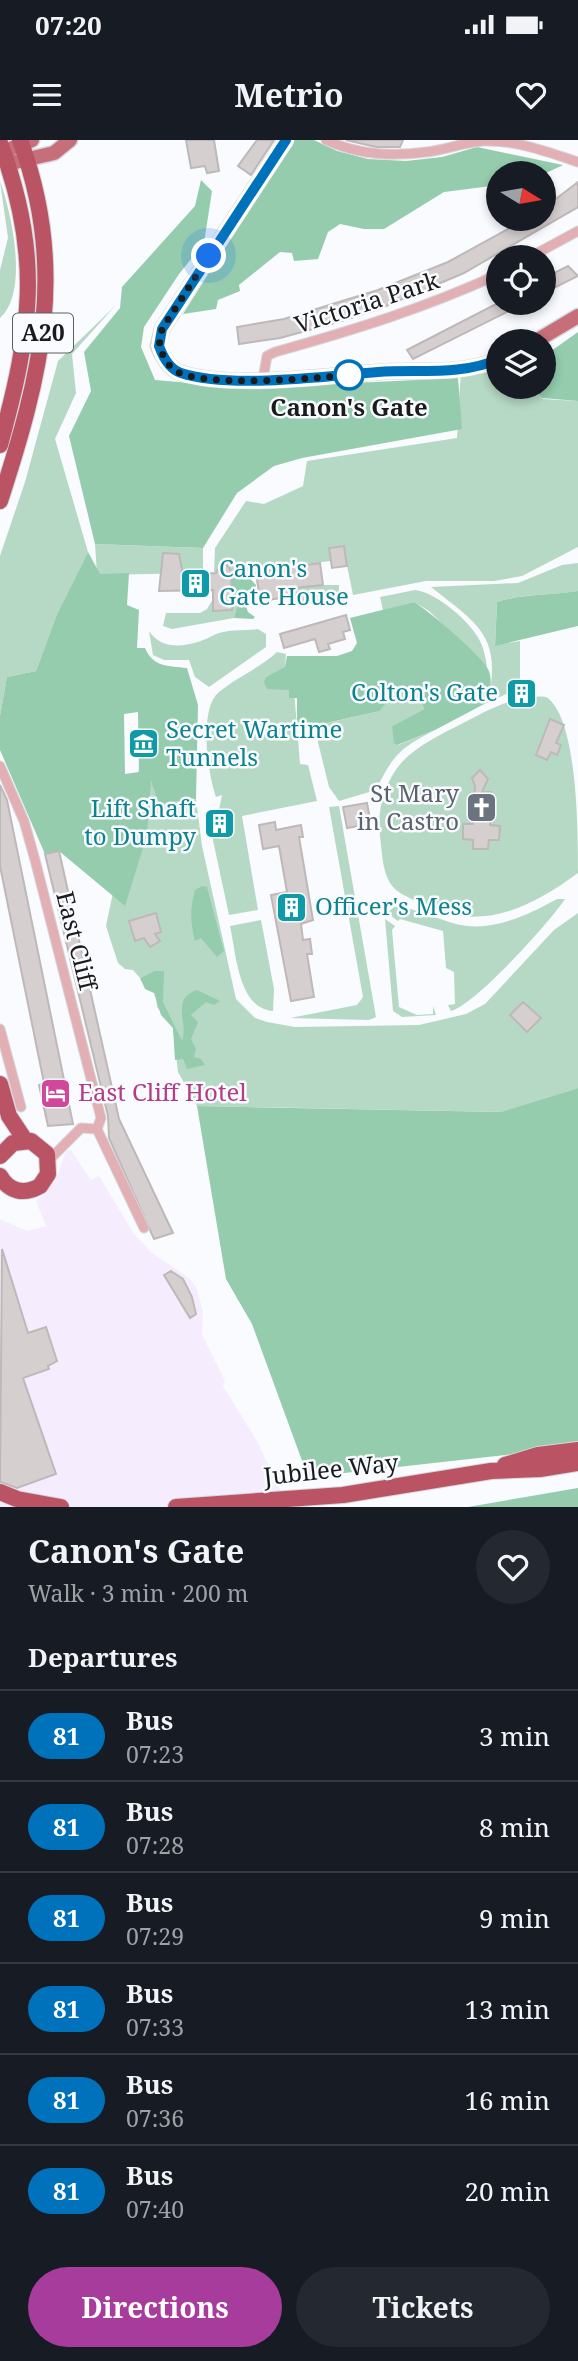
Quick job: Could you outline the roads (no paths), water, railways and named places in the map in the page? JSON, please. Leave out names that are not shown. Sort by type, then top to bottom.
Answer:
[{"type":"highway","name":"A20","points":[[0,501],[34,383],[45,314],[46,241],[25,142]]},
{"type":"highway","name":"A20","points":[[0,444],[24,348],[30,286],[26,234],[4,153]]},
{"type":"highway","points":[[0,1176],[7,1192],[26,1192],[40,1186],[48,1174],[49,1160],[44,1149],[25,1140],[9,1115],[4,1081]]},
{"type":"highway","points":[[0,1156],[13,1143],[25,1140]]},
{"type":"highway","name":"Jubilee Way","points":[[491,1471],[538,1455],[578,1450]]},
{"type":"highway","name":"Jubilee Way","points":[[176,1507],[343,1495],[491,1471],[540,1469],[578,1463]]},
{"type":"highway","points":[[0,1492],[17,1499],[61,1507]]},
{"type":"main road","points":[[4,153],[28,160],[54,153],[70,140]]},
{"type":"main road","points":[[286,140],[189,286],[159,337],[163,358],[179,372],[204,378],[263,379],[457,370],[486,362]]},
{"type":"main road","points":[[4,153],[25,142]]},
{"type":"main road","points":[[556,329],[578,316]]},
{"type":"street","points":[[326,140],[382,156],[426,152],[484,141],[523,144],[578,162]]},
{"type":"street","points":[[552,245],[578,231]]},
{"type":"street","name":"Victoria Park","points":[[263,379],[267,356],[275,352],[367,327],[445,299],[486,280]]},
{"type":"street","name":"East Cliff","points":[[0,766],[24,821],[36,859],[101,1118],[97,1129]]},
{"type":"street","points":[[0,1029],[4,1081],[21,1107]]},
{"type":"street","points":[[49,1160],[81,1128],[97,1129],[144,1228]]},
{"type":"place","name":"Canon's Gate","points":[[349,375]]},
{"type":"place","name":"Canon's Gate House","points":[[196,583]]},
{"type":"place","name":"Colton's Gate","points":[[521,693]]},
{"type":"place","name":"Secret Wartime Tunnels","points":[[143,744]]},
{"type":"place","name":"St Mary in Castro","points":[[482,808]]},
{"type":"place","name":"Lift Shaft to Dumpy","points":[[219,823]]},
{"type":"place","name":"Officer's Mess","points":[[292,907]]},
{"type":"place","name":"East Cliff Hotel","points":[[55,1093]]}]
